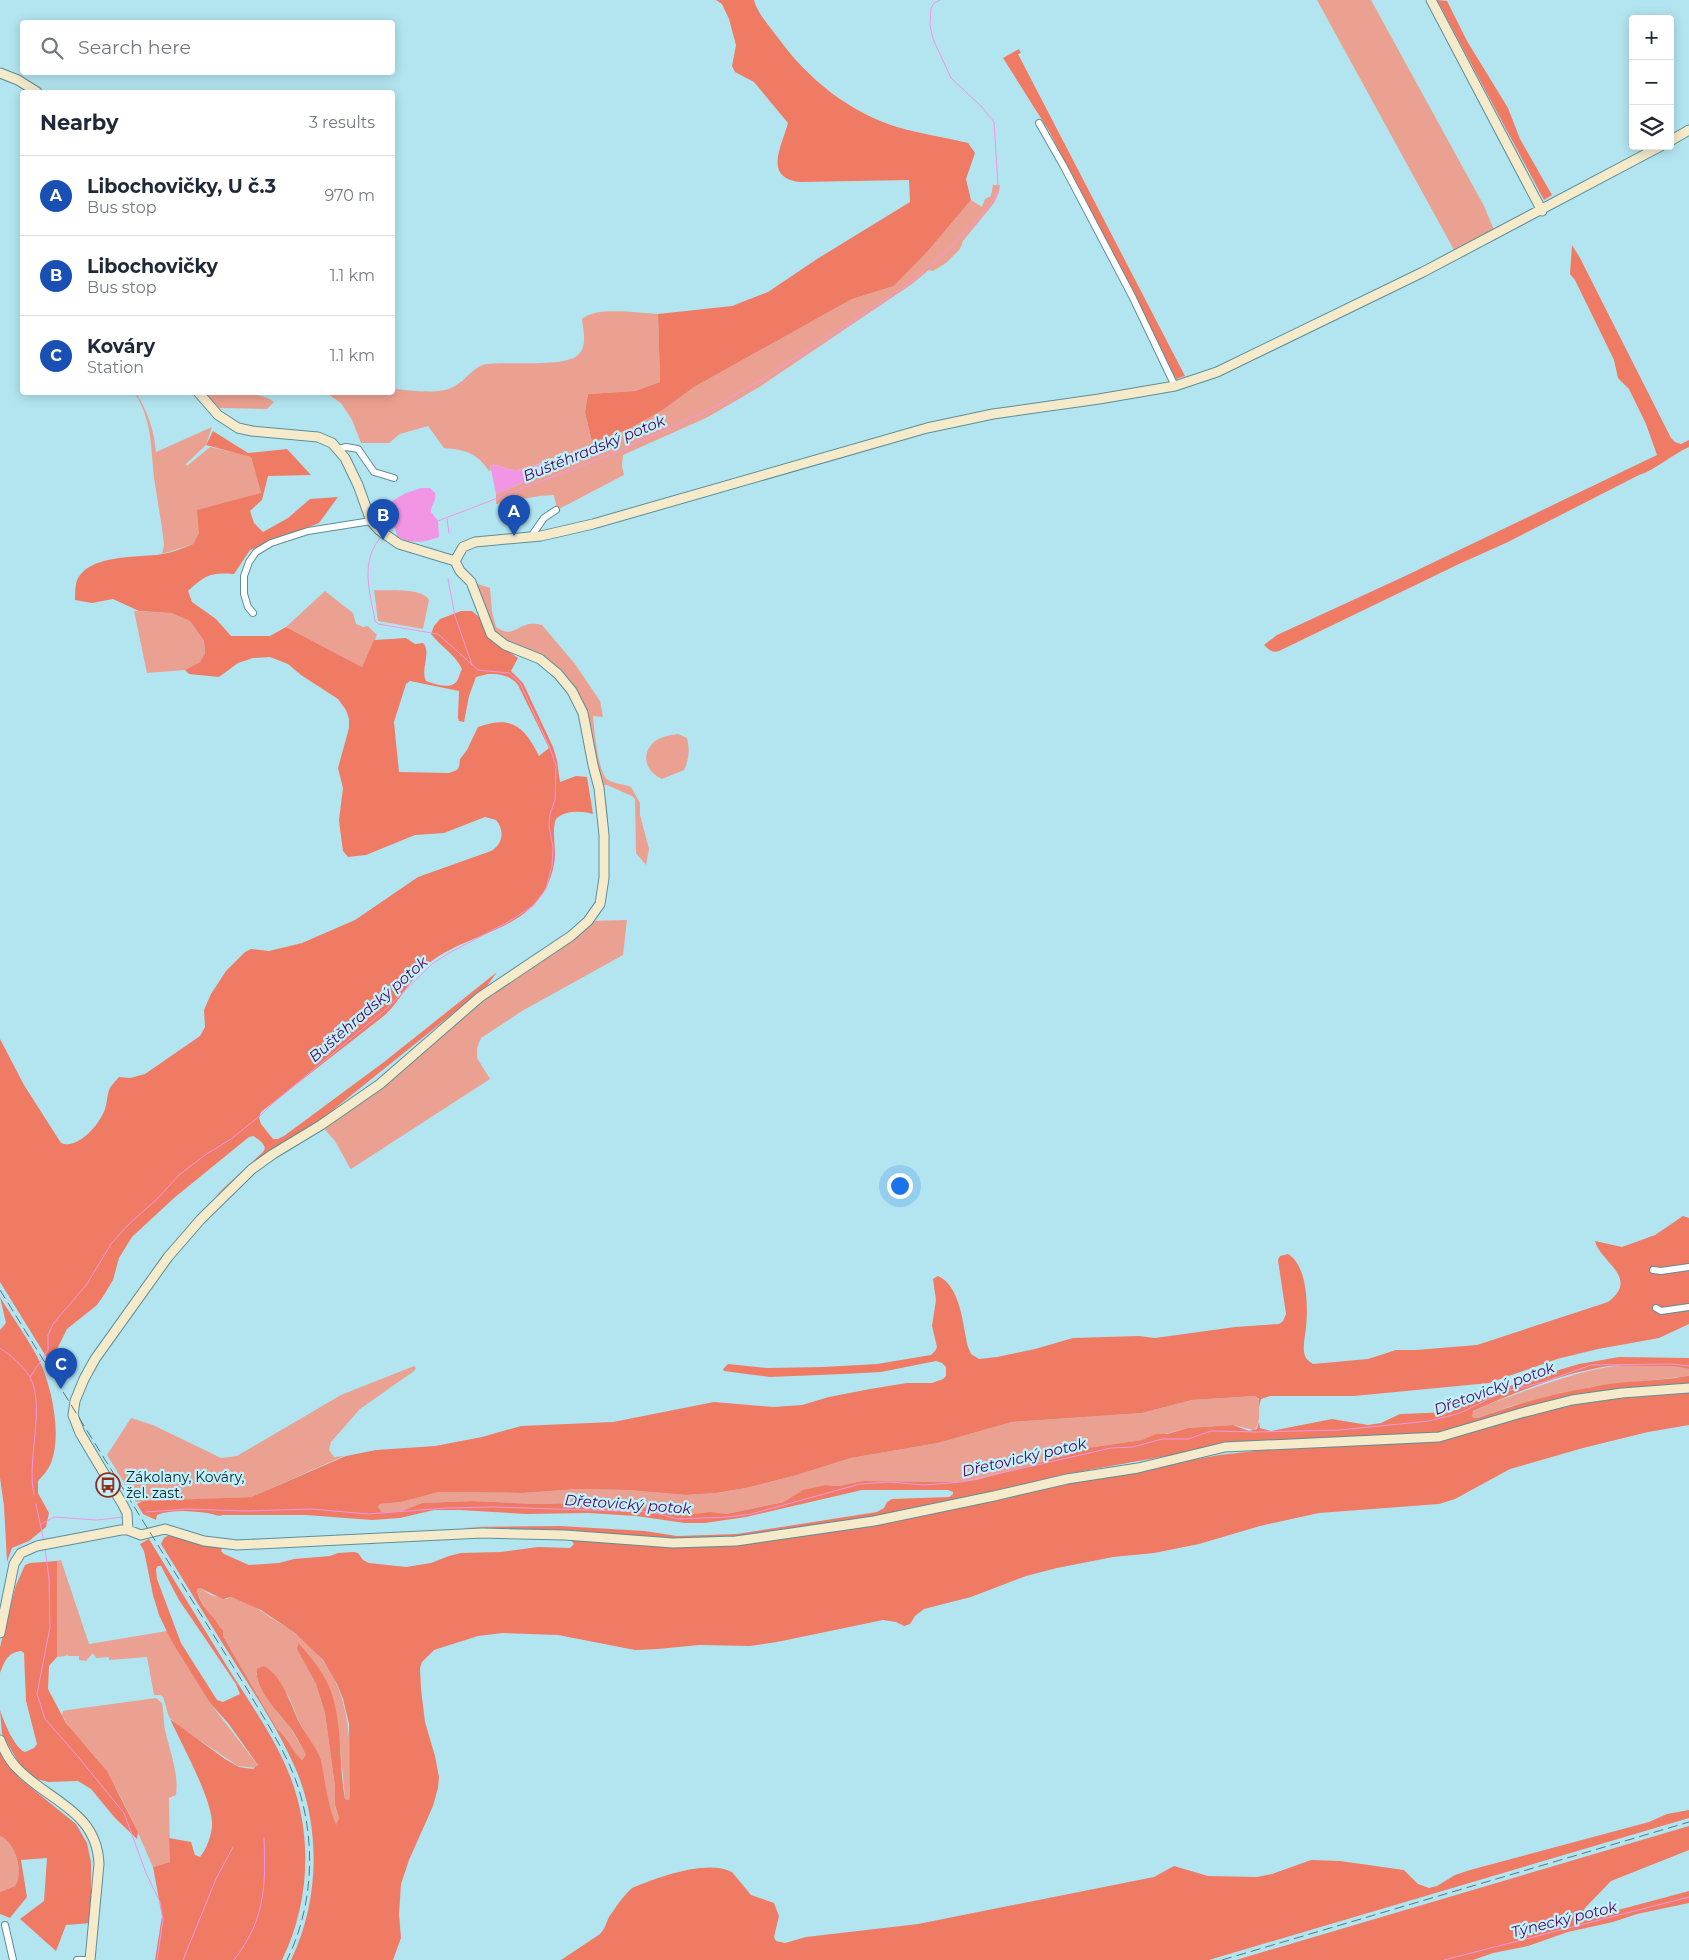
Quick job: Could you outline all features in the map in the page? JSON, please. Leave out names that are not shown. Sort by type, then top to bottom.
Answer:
[{"type":"street","points":[[1431,0],[1542,210]]},
{"type":"street","points":[[0,73],[18,80],[34,90]]},
{"type":"street","points":[[1039,124],[1132,296],[1175,386]]},
{"type":"street","points":[[1674,139],[1689,130]]},
{"type":"street","points":[[455,561],[459,552],[468,544],[530,538],[592,524],[927,428],[993,414],[1175,386],[1218,372],[1315,323],[1423,272],[1654,150]]},
{"type":"street","points":[[128,1530],[128,1519],[124,1505],[74,1422],[74,1410],[78,1392],[95,1360],[150,1280],[201,1218],[252,1169],[273,1154],[321,1126],[380,1084],[480,997],[571,936],[588,920],[600,904],[604,878],[604,834],[600,788],[593,766],[583,714],[572,691],[558,674],[540,659],[505,645],[491,634],[471,582],[460,571],[455,561],[399,544],[378,530],[371,521],[356,480],[338,449],[326,440],[318,437],[238,428],[218,415],[201,395]]},
{"type":"street","points":[[338,449],[346,447],[358,449],[371,470],[394,478]]},
{"type":"street","points":[[530,538],[544,518],[556,510]]},
{"type":"street","points":[[252,613],[244,594],[244,576],[248,562],[256,552],[270,543],[308,531],[371,521]]},
{"type":"street","points":[[1653,1270],[1661,1271],[1689,1266]]},
{"type":"street","points":[[1656,1308],[1661,1311],[1689,1307]]},
{"type":"street","points":[[0,1633],[14,1564],[21,1553],[38,1546],[128,1530],[141,1534],[166,1529],[204,1541],[238,1544],[482,1533],[565,1535],[674,1543],[736,1541],[874,1521],[1067,1479],[1138,1468],[1225,1447],[1439,1437],[1521,1412],[1572,1400],[1622,1393],[1689,1388]]},
{"type":"street","points":[[0,1740],[16,1768],[80,1817],[91,1833],[98,1850],[99,1864],[90,1960],[77,1960]]},
{"type":"street","points":[[5,1925],[12,1960]]},
{"type":"shaded area","points":[[716,0],[754,0],[765,20],[790,54],[803,68],[831,92],[862,113],[897,127],[968,143],[975,153],[966,179],[971,200],[928,251],[894,286],[852,299],[694,387],[663,410],[625,431],[592,442],[585,412],[588,394],[635,391],[660,382],[658,314],[732,306],[768,292],[817,259],[910,202],[909,180],[801,182],[782,175],[778,168],[778,160],[788,123],[754,82],[735,72],[732,66],[736,45],[729,19],[722,4]]},
{"type":"shaded area","points":[[1317,0],[1371,0],[1484,206],[1494,230],[1454,250]]},
{"type":"shaded area","points":[[1437,0],[1447,1],[1467,41],[1508,108],[1520,139],[1552,195],[1544,200]]},
{"type":"shaded area","points":[[1019,49],[1021,53],[1018,54],[1185,376],[1176,379],[1049,131],[1003,58]]},
{"type":"shaded area","points":[[993,185],[1000,185],[994,203],[963,241],[960,249],[946,263],[933,271],[929,270],[912,284],[761,386],[708,417],[623,455],[622,466],[624,475],[557,510],[554,495],[496,504],[496,494],[559,468],[565,463],[566,458],[563,455],[517,470],[490,465],[491,470],[489,471],[480,460],[470,453],[444,448],[428,426],[400,434],[389,443],[361,443],[352,420],[341,403],[329,395],[395,395],[395,389],[440,391],[453,387],[482,365],[496,363],[548,363],[571,359],[578,355],[583,347],[582,319],[589,315],[607,311],[658,314],[660,382],[635,391],[588,394],[585,412],[592,442],[625,431],[663,410],[694,387],[852,299],[894,286],[928,251],[971,200],[982,207],[985,199],[991,196]]},
{"type":"shaded area","points":[[1572,245],[1671,438],[1681,444],[1689,440],[1689,447],[1652,469],[1508,542],[1279,651],[1269,650],[1264,645],[1277,635],[1403,577],[1657,455],[1646,424],[1629,389],[1618,378],[1614,360],[1575,280],[1570,274]]},
{"type":"shaded area","points":[[136,395],[150,421],[156,452],[212,427],[206,445],[186,464],[187,466],[210,447],[251,457],[261,493],[199,533],[193,544],[162,554],[164,545],[150,438],[141,405]]},
{"type":"shaded area","points":[[204,395],[254,395],[268,398],[274,402],[267,409],[219,408]]},
{"type":"shaded area","points":[[213,431],[248,453],[287,449],[311,475],[268,476],[262,500],[250,511],[254,523],[263,532],[288,518],[310,499],[338,497],[319,523],[250,550],[234,574],[214,574],[199,581],[188,591],[192,602],[216,619],[231,636],[270,636],[286,627],[362,667],[374,640],[406,638],[415,644],[423,643],[426,651],[424,671],[426,681],[447,686],[457,681],[462,669],[456,659],[431,634],[434,626],[440,619],[461,611],[472,611],[481,619],[491,640],[518,658],[511,671],[523,683],[553,747],[560,782],[576,776],[587,777],[593,814],[574,812],[564,814],[556,819],[554,827],[555,853],[553,870],[547,886],[536,902],[508,924],[457,946],[426,966],[385,1015],[261,1112],[259,1118],[261,1124],[273,1139],[284,1136],[384,1062],[497,972],[487,986],[318,1122],[276,1148],[214,1197],[263,1152],[265,1148],[263,1144],[253,1136],[249,1137],[174,1198],[132,1237],[119,1258],[113,1280],[104,1295],[97,1305],[67,1329],[51,1361],[47,1358],[0,1282],[0,1039],[24,1085],[61,1143],[74,1143],[88,1134],[98,1122],[105,1109],[109,1090],[119,1077],[130,1078],[145,1074],[200,1036],[205,1027],[204,1010],[211,994],[226,971],[245,952],[251,949],[269,951],[302,943],[355,920],[418,877],[491,851],[498,845],[502,833],[496,820],[485,817],[444,833],[415,835],[366,855],[348,857],[343,851],[340,829],[339,820],[343,788],[338,768],[349,728],[349,719],[346,710],[338,699],[301,675],[288,664],[270,657],[253,658],[238,663],[219,677],[189,674],[185,670],[200,662],[205,653],[204,641],[190,621],[171,613],[139,611],[113,599],[92,603],[75,600],[76,584],[81,574],[90,567],[114,559],[167,553],[193,544],[199,533],[197,510],[261,493],[251,457],[206,445]],"holes":[[[488,674],[508,677],[518,685],[549,748],[539,756],[522,730],[508,723],[499,722],[478,727],[467,750],[460,759],[457,770],[449,773],[399,772],[394,722],[406,684],[410,681],[459,691],[458,718],[459,721],[464,722],[469,696],[476,677]]]},
{"type":"shaded area","points":[[562,455],[566,458],[565,463],[559,468],[496,494],[490,465],[517,470],[534,466]]},
{"type":"shaded area","points":[[421,488],[430,488],[435,493],[431,512],[438,521],[439,537],[423,541],[407,541],[397,536],[391,508],[392,501],[406,493]]},
{"type":"shaded area","points":[[471,582],[490,588],[492,612],[496,627],[509,632],[528,624],[542,625],[575,664],[600,701],[603,717],[593,716],[597,750],[602,769],[608,780],[631,787],[640,803],[640,815],[649,849],[646,865],[636,853],[635,799],[604,785],[608,818],[608,854],[583,713],[558,674],[491,634]]},
{"type":"shaded area","points":[[374,590],[412,591],[425,596],[429,600],[423,629],[378,621]]},
{"type":"shaded area","points":[[325,591],[353,613],[356,624],[363,627],[368,626],[377,635],[362,667],[286,627]]},
{"type":"shaded area","points":[[134,611],[171,613],[190,621],[204,641],[205,653],[200,662],[185,670],[147,673]]},
{"type":"shaded area","points":[[678,734],[687,738],[689,750],[686,766],[684,770],[662,779],[653,773],[647,764],[648,749],[657,740]]},
{"type":"shaded area","points":[[627,920],[623,955],[522,1011],[481,1038],[477,1048],[477,1058],[490,1079],[350,1168],[335,1141],[321,1125],[588,921]]},
{"type":"shaded area","points":[[1683,1216],[1689,1218],[1689,1324],[1659,1338],[1598,1349],[1557,1359],[1489,1383],[1354,1396],[1270,1396],[1261,1399],[1259,1407],[1259,1399],[1255,1396],[1192,1400],[1142,1413],[1012,1422],[938,1443],[851,1458],[797,1475],[746,1488],[716,1493],[686,1495],[627,1490],[577,1489],[523,1493],[439,1492],[401,1502],[380,1504],[378,1507],[382,1512],[402,1511],[422,1503],[473,1501],[535,1504],[576,1503],[644,1507],[685,1515],[710,1512],[726,1514],[784,1502],[803,1490],[826,1485],[839,1486],[862,1481],[956,1482],[976,1480],[1071,1454],[1080,1449],[1142,1440],[1156,1434],[1167,1434],[1188,1428],[1233,1425],[1249,1431],[1257,1429],[1259,1422],[1260,1428],[1271,1431],[1332,1419],[1368,1425],[1381,1423],[1400,1414],[1451,1412],[1475,1399],[1522,1381],[1579,1364],[1619,1357],[1689,1358],[1689,1369],[1670,1366],[1617,1366],[1581,1371],[1503,1398],[1473,1411],[1472,1416],[1478,1418],[1534,1400],[1604,1385],[1687,1376],[1689,1376],[1689,1384],[1572,1396],[1536,1404],[1438,1433],[1217,1447],[1066,1474],[993,1492],[873,1517],[736,1537],[674,1539],[565,1530],[463,1527],[560,1526],[645,1531],[677,1536],[737,1534],[877,1512],[884,1508],[887,1502],[892,1499],[949,1497],[953,1492],[948,1490],[862,1490],[746,1517],[705,1523],[685,1523],[636,1516],[588,1513],[526,1514],[460,1510],[434,1510],[400,1518],[372,1520],[306,1515],[219,1516],[207,1513],[175,1511],[157,1515],[156,1520],[143,1514],[137,1504],[143,1501],[251,1497],[346,1456],[376,1450],[435,1446],[482,1437],[521,1426],[613,1422],[714,1402],[773,1407],[802,1405],[829,1397],[870,1389],[907,1383],[932,1383],[946,1376],[946,1367],[936,1361],[881,1372],[770,1377],[724,1371],[723,1369],[728,1364],[767,1368],[877,1364],[931,1355],[937,1347],[932,1326],[936,1300],[933,1279],[938,1276],[952,1288],[960,1308],[968,1347],[971,1354],[979,1359],[1035,1349],[1073,1338],[1139,1336],[1155,1338],[1235,1327],[1279,1324],[1283,1321],[1286,1314],[1278,1260],[1280,1256],[1288,1254],[1295,1260],[1303,1277],[1307,1309],[1304,1352],[1307,1359],[1313,1364],[1368,1359],[1396,1350],[1477,1345],[1608,1302],[1617,1293],[1620,1285],[1619,1277],[1595,1241],[1622,1247],[1655,1235]]},
{"type":"shaded area","points":[[0,1297],[40,1362],[52,1398],[56,1426],[56,1439],[51,1463],[38,1481],[38,1493],[49,1513],[46,1527],[29,1541],[12,1548],[7,1562],[4,1506],[0,1478],[0,1330],[6,1323]]},
{"type":"shaded area","points":[[1624,1365],[1675,1365],[1689,1369],[1689,1376],[1591,1387],[1511,1406],[1478,1418],[1472,1416],[1472,1412],[1483,1406],[1545,1384],[1584,1372]]},
{"type":"shaded area","points":[[414,1366],[416,1368],[414,1371],[360,1409],[331,1442],[329,1450],[334,1457],[344,1456],[251,1497],[136,1502],[107,1455],[131,1418],[153,1425],[221,1458],[237,1456],[341,1395]]},
{"type":"shaded area","points":[[1689,1393],[1689,1425],[1648,1432],[1510,1469],[1455,1499],[1439,1504],[1319,1513],[1260,1526],[1199,1544],[1154,1553],[1113,1557],[1057,1568],[1026,1576],[971,1597],[924,1609],[915,1616],[910,1624],[904,1626],[896,1622],[883,1620],[750,1646],[699,1645],[635,1650],[558,1635],[503,1633],[478,1636],[434,1650],[422,1662],[420,1668],[425,1722],[435,1756],[439,1777],[438,1788],[433,1806],[409,1860],[401,1884],[399,1914],[401,1938],[393,1960],[291,1960],[300,1938],[312,1891],[313,1842],[305,1795],[291,1758],[276,1730],[161,1544],[164,1538],[169,1535],[198,1544],[222,1548],[221,1551],[224,1554],[249,1565],[279,1563],[294,1559],[354,1552],[358,1553],[363,1560],[369,1563],[406,1567],[431,1563],[461,1553],[501,1552],[538,1547],[570,1548],[574,1544],[570,1539],[673,1548],[737,1545],[875,1525],[1068,1483],[1219,1455],[1264,1450],[1439,1441],[1539,1412],[1622,1398]],"holes":[[[200,1588],[223,1599],[231,1597],[261,1610],[295,1633],[323,1660],[337,1684],[349,1724],[349,1800],[345,1799],[338,1723],[332,1694],[320,1670],[298,1643],[297,1649],[316,1684],[325,1713],[335,1787],[335,1805],[339,1818],[336,1825],[329,1803],[321,1760],[300,1724],[281,1684],[271,1671],[264,1666],[257,1669],[259,1684],[263,1692],[292,1729],[306,1755],[302,1760],[277,1729],[223,1636],[223,1630],[205,1608],[197,1589]]]},
{"type":"shaded area","points":[[1255,1396],[1259,1400],[1259,1421],[1254,1430],[1233,1425],[1188,1428],[1142,1440],[1080,1449],[1071,1454],[976,1480],[956,1482],[862,1481],[839,1486],[828,1485],[784,1502],[726,1514],[685,1515],[644,1507],[576,1503],[535,1504],[473,1501],[422,1503],[402,1511],[382,1512],[378,1507],[380,1504],[401,1502],[439,1492],[523,1493],[577,1489],[627,1490],[686,1495],[716,1493],[746,1488],[797,1475],[851,1458],[938,1443],[1012,1422],[1142,1413],[1192,1400]]},
{"type":"shaded area","points":[[149,1539],[262,1721],[290,1776],[302,1822],[305,1845],[305,1869],[298,1916],[282,1960],[155,1960],[162,1916],[153,1867],[170,1862],[169,1838],[191,1842],[195,1855],[200,1857],[207,1845],[212,1826],[207,1799],[170,1719],[239,1767],[253,1769],[258,1765],[228,1723],[210,1703],[171,1640],[159,1615],[144,1551],[140,1544]],"holes":[[[158,1566],[161,1566],[179,1600],[236,1684],[240,1694],[223,1702],[217,1700],[181,1643],[157,1579],[156,1569]]]},
{"type":"shaded area","points":[[61,1560],[89,1644],[167,1631],[210,1703],[257,1764],[257,1768],[238,1766],[180,1727],[169,1717],[163,1697],[154,1695],[147,1657],[109,1660],[109,1657],[96,1658],[93,1653],[86,1661],[79,1660],[79,1656],[68,1656],[67,1654],[66,1656],[57,1657],[57,1561]]},
{"type":"shaded area","points":[[57,1561],[57,1657],[49,1666],[48,1689],[66,1723],[107,1771],[138,1832],[137,1839],[115,1818],[91,1789],[78,1781],[48,1782],[37,1779],[20,1765],[2,1734],[0,1710],[10,1734],[21,1750],[25,1752],[34,1748],[37,1744],[26,1701],[24,1653],[21,1651],[16,1652],[10,1656],[5,1661],[0,1673],[0,1647],[16,1585],[25,1565]]},
{"type":"shaded area","points":[[200,1588],[211,1595],[227,1599],[231,1597],[244,1602],[297,1635],[313,1649],[335,1681],[347,1718],[351,1786],[349,1800],[345,1799],[340,1745],[326,1681],[307,1653],[297,1644],[300,1654],[316,1684],[325,1713],[335,1787],[335,1806],[339,1818],[335,1826],[316,1752],[300,1724],[289,1697],[267,1668],[256,1673],[259,1684],[279,1715],[290,1727],[307,1755],[301,1760],[277,1729],[223,1636],[223,1630],[203,1605],[197,1589]]},
{"type":"shaded area","points":[[156,1698],[162,1703],[164,1727],[177,1787],[176,1795],[169,1798],[170,1862],[153,1867],[114,1784],[102,1765],[72,1730],[62,1715],[63,1711],[68,1710]]},
{"type":"shaded area","points":[[0,1750],[19,1778],[76,1824],[87,1843],[91,1862],[91,1923],[66,1925],[56,1951],[20,1919],[44,1901],[47,1858],[21,1860],[27,1897],[10,1918],[0,1914],[0,1892],[15,1886],[19,1873],[14,1851],[6,1840],[0,1836]]},
{"type":"shaded area","points":[[1689,1810],[1689,1818],[1209,1960],[561,1960],[600,1934],[614,1909],[632,1888],[668,1875],[696,1869],[721,1869],[732,1872],[751,1895],[774,1903],[779,1916],[774,1937],[776,1941],[785,1943],[806,1937],[918,1924],[1154,1877],[1174,1866],[1208,1876],[1257,1877],[1272,1874],[1311,1860],[1340,1861],[1404,1870],[1418,1884],[1429,1888],[1470,1870],[1649,1822],[1667,1814]]},
{"type":"shaded area","points":[[1689,1826],[1689,1850],[1611,1881],[1585,1908],[1583,1913],[1585,1917],[1592,1917],[1689,1891],[1689,1903],[1568,1932],[1528,1946],[1493,1953],[1473,1960],[1236,1960]]},
{"type":"shaded area","points":[[0,1836],[6,1840],[14,1851],[19,1873],[15,1886],[0,1892]]},
{"type":"waterway","name":"Buštěhradský potok","points":[[438,521],[617,452],[713,408],[764,378],[912,282],[960,238],[989,207],[996,195],[998,187],[994,122],[982,107],[951,78],[933,39],[930,25],[931,8],[934,3],[940,0]]},
{"type":"waterway","points":[[447,519],[449,533]]},
{"type":"waterway","name":"Buštěhradský potok","points":[[387,531],[397,526]]},
{"type":"waterway","name":"Buštěhradský potok","points":[[30,1377],[48,1350],[48,1335],[53,1324],[87,1284],[111,1244],[179,1175],[205,1155],[231,1139],[261,1115],[384,1011],[432,964],[533,906],[546,889],[552,866],[553,848],[549,826],[550,814],[555,800],[556,766],[550,748],[520,683],[509,673],[478,670],[438,634],[378,624],[375,621],[369,588],[368,566],[370,556],[382,536]]},
{"type":"waterway","points":[[448,579],[455,616],[472,665]]},
{"type":"waterway","points":[[0,1348],[24,1369],[30,1377],[34,1389],[36,1403],[32,1466],[34,1495]]},
{"type":"waterway","name":"Dřetovický potok","points":[[146,1512],[188,1509],[245,1511],[312,1509],[368,1514],[446,1508],[494,1507],[651,1512],[678,1519],[727,1517],[751,1514],[860,1484],[890,1482],[924,1485],[962,1482],[1111,1448],[1133,1447],[1162,1439],[1188,1439],[1211,1431],[1340,1430],[1429,1421],[1460,1413],[1503,1392],[1544,1382],[1591,1365],[1672,1364],[1689,1366]]},
{"type":"waterway","name":"Dřetovický potok","points":[[36,1504],[44,1542]]},
{"type":"waterway","name":"Dřetovický potok","points":[[40,1525],[54,1517],[97,1520],[123,1517]]},
{"type":"waterway","points":[[45,1548],[49,1579],[50,1627],[37,1694],[45,1719],[124,1813],[146,1873],[160,1902],[163,1920],[157,1960]]},
{"type":"waterway","points":[[234,1960],[252,1931],[258,1917],[264,1888],[264,1838]]},
{"type":"waterway","points":[[183,1960],[216,1879],[233,1847]]},
{"type":"waterway","name":"Týnecký potok","points":[[1444,1960],[1689,1897]]},
{"type":"railway","points":[[0,1290],[247,1689],[293,1773],[301,1796],[306,1820],[309,1868],[308,1892],[303,1915],[287,1960]]},
{"type":"railway","points":[[1222,1960],[1689,1822]]},
{"type":"place","name":"Libochovičky, U č.3","points":[[514,536]]},
{"type":"place","name":"Libochovičky","points":[[383,540]]},
{"type":"place","name":"Kováry","points":[[61,1389]]},
{"type":"place","name":"Zákolany, Kováry, žel. zast.","points":[[108,1485]]}]
